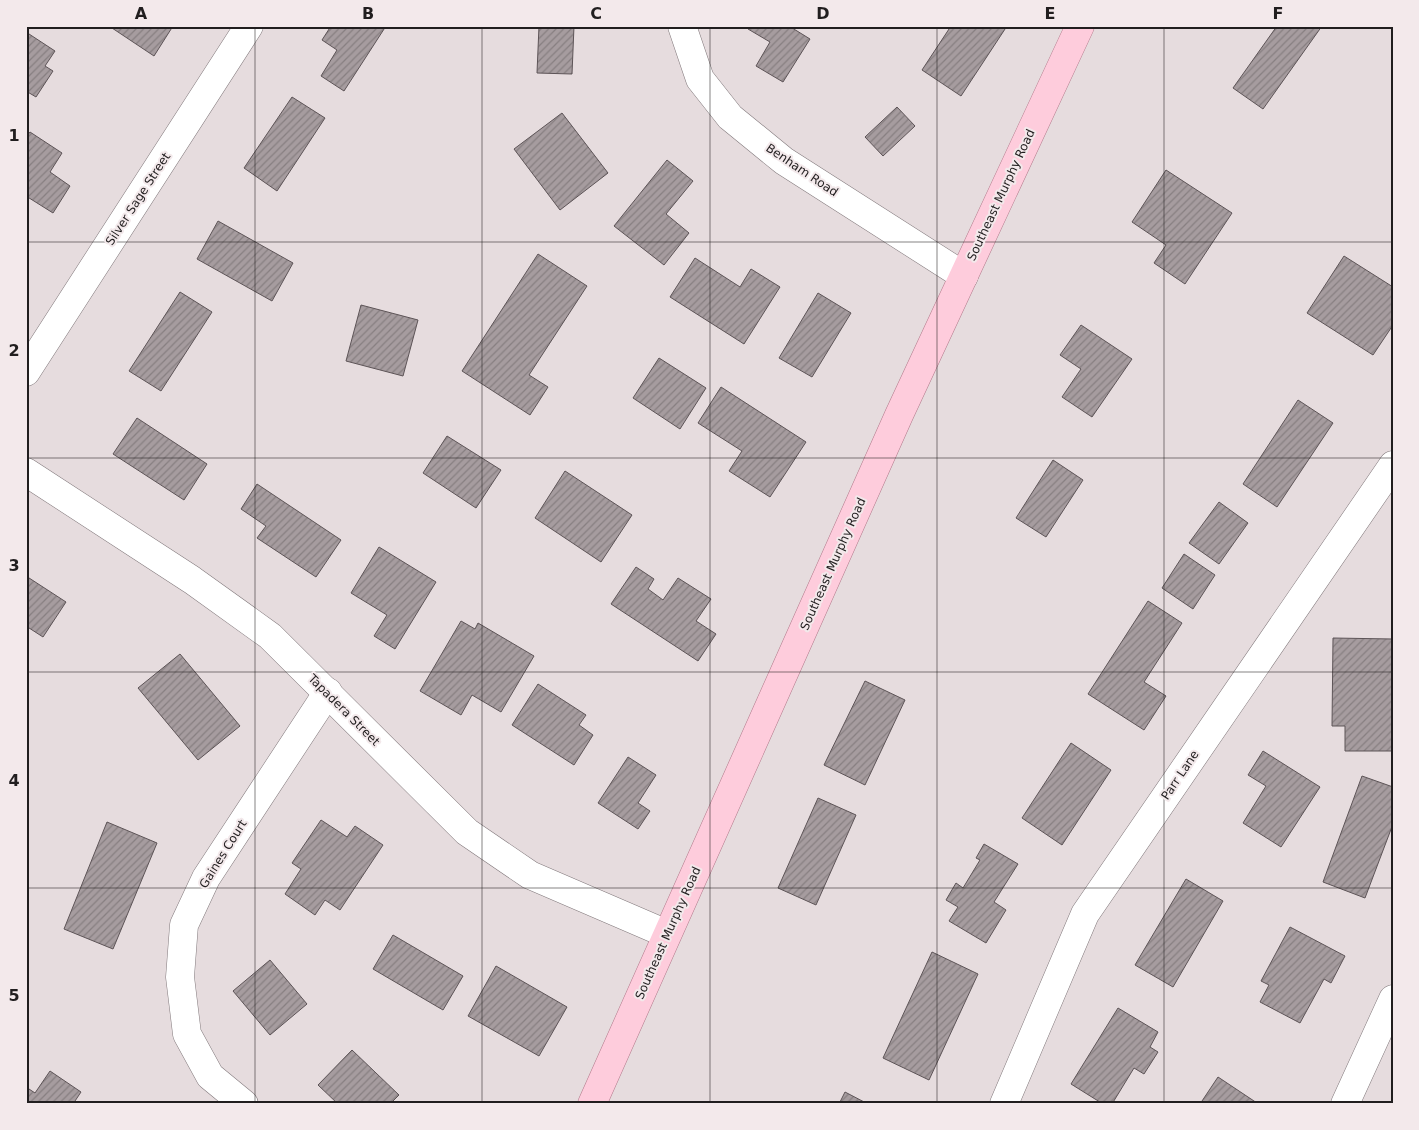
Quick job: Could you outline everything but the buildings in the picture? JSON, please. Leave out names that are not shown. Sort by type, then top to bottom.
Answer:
[{"type":"main road","name":"Southeast Murphy Road","points":[[592,1104],[899,415],[1080,26]]},
{"type":"street","name":"Silver Sage Street","points":[[26,372],[249,26]]},
{"type":"street","name":"Benham Road","points":[[682,26],[700,79],[730,117],[784,161],[964,276]]},
{"type":"street","name":"Parr Lane","points":[[1004,1104],[1085,914],[1393,465]]},
{"type":"street","name":"Tapadera Street","points":[[26,472],[192,580],[262,631],[328,692],[467,832],[530,875],[667,934]]},
{"type":"street","name":"Gaines Court","points":[[244,1104],[210,1076],[187,1034],[180,977],[184,925],[206,878],[328,692]]},
{"type":"street","points":[[1345,1104],[1393,1000]]}]
